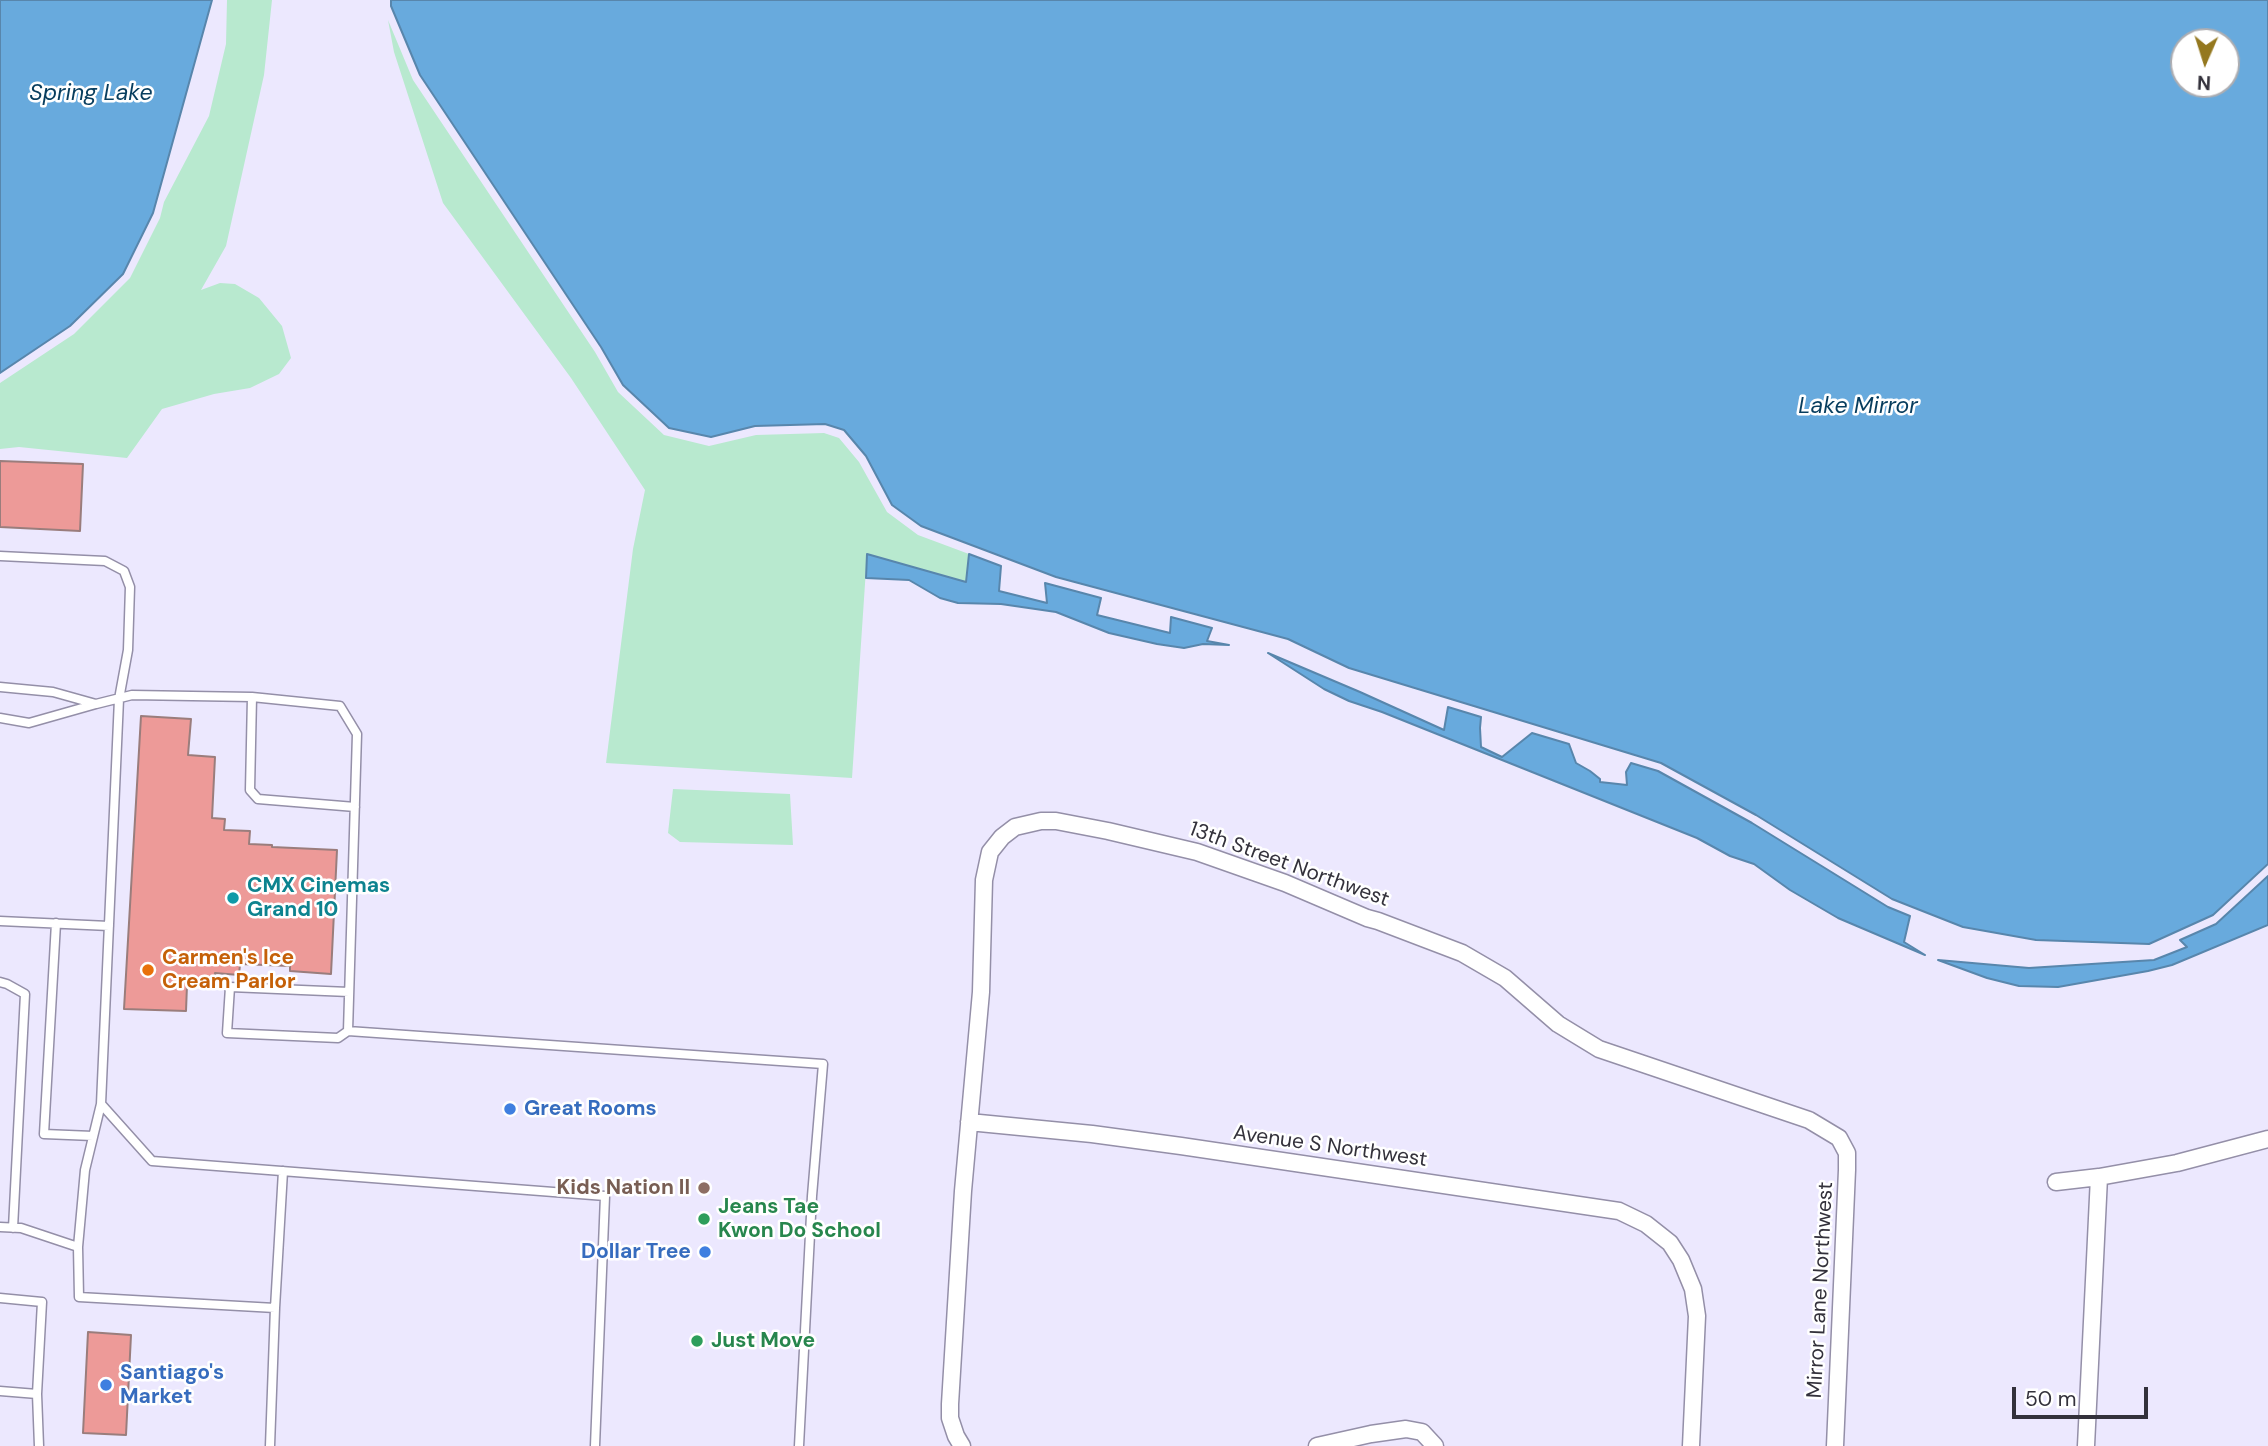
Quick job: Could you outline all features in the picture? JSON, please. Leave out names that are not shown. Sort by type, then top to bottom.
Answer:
[{"type":"street","name":"13th Street Northwest","points":[[962,1446],[950,1418],[950,1404],[963,1191],[981,992],[986,868],[990,852],[1010,829],[1027,822],[1056,821],[1177,846],[1286,883],[1367,918],[1462,953],[1504,978],[1558,1024],[1599,1049],[1809,1120],[1839,1138]]},
{"type":"street","name":"Avenue S Northwest","points":[[970,1122],[1181,1146],[1619,1211],[1646,1224],[1673,1248],[1693,1289],[1697,1316],[1691,1446]]},
{"type":"street","name":"Mirror Lane Northwest","points":[[1835,1446],[1847,1170],[1847,1153],[1839,1138]]},
{"type":"street","points":[[2056,1182],[2188,1161],[2268,1139]]},
{"type":"street","points":[[2086,1446],[2099,1177]]},
{"type":"street","points":[[1317,1446],[1406,1429],[1422,1432],[1435,1446]]},
{"type":"lane","points":[[0,556],[105,561],[124,571],[130,587],[128,650],[119,699],[101,1104],[85,1170],[78,1247],[79,1297],[275,1308]]},
{"type":"lane","points":[[0,687],[53,692],[96,704]]},
{"type":"lane","points":[[0,718],[29,723],[132,695],[252,697],[340,706],[357,734],[348,1031]]},
{"type":"lane","points":[[252,697],[250,790],[258,799],[355,807]]},
{"type":"lane","points":[[0,921],[109,926]]},
{"type":"lane","points":[[56,923],[44,1134],[93,1136]]},
{"type":"lane","points":[[0,982],[25,994],[13,1228]]},
{"type":"lane","points":[[349,992],[230,987],[228,1033],[338,1038],[348,1031],[823,1064],[812,1196],[799,1446]]},
{"type":"lane","points":[[101,1104],[152,1161],[605,1196],[595,1446]]},
{"type":"lane","points":[[270,1446],[283,1171]]},
{"type":"lane","points":[[0,1227],[21,1228],[78,1247]]},
{"type":"lane","points":[[0,1298],[42,1302],[37,1394],[39,1446]]},
{"type":"lane","points":[[0,1391],[37,1394]]},
{"type":"green space","points":[[227,0],[272,0],[264,75],[226,246],[201,290],[220,283],[235,284],[259,298],[282,326],[291,358],[279,374],[250,388],[214,394],[162,409],[127,458],[19,447],[0,449],[0,383],[74,334],[130,278],[160,218],[164,202],[209,116],[226,44]]},
{"type":"green space","points":[[388,20],[413,80],[595,352],[618,392],[664,435],[709,446],[756,435],[824,433],[839,438],[859,462],[887,512],[918,535],[969,554],[967,582],[867,554],[852,778],[606,763],[633,549],[645,490],[571,378],[443,203],[394,52]]},
{"type":"green space","points":[[673,789],[790,794],[793,845],[680,842],[668,833]]},
{"type":"water","name":"Spring Lake","points":[[0,0],[212,0],[153,213],[123,274],[70,326],[0,373]]},
{"type":"water","name":"Lake Mirror","points":[[391,0],[2268,0],[2268,864],[2213,915],[2149,944],[2036,940],[1963,927],[1892,899],[1756,815],[1661,763],[1349,668],[1288,639],[1056,577],[921,526],[892,505],[866,456],[844,430],[825,424],[755,426],[711,437],[669,428],[623,385],[601,347],[420,75],[391,6]]},
{"type":"water","points":[[867,554],[966,582],[969,554],[1001,566],[999,591],[1047,603],[1045,583],[1101,598],[1097,615],[1170,633],[1171,617],[1212,628],[1207,641],[1229,645],[1203,644],[1184,648],[1157,644],[1109,633],[1056,612],[1001,604],[958,603],[940,598],[909,580],[866,578]]},
{"type":"water","points":[[1268,653],[1444,730],[1448,707],[1481,717],[1481,747],[1502,757],[1532,733],[1569,744],[1576,763],[1590,771],[1600,782],[1627,785],[1626,772],[1631,763],[1658,771],[1752,823],[1888,907],[1910,916],[1904,942],[1925,955],[1838,918],[1790,890],[1754,864],[1730,856],[1697,838],[1349,701],[1324,689]]},
{"type":"water","points":[[2268,876],[2268,925],[2172,965],[2058,987],[2019,986],[1987,978],[1938,960],[2029,968],[2154,960],[2187,947],[2180,940],[2216,924]]},
{"type":"building","points":[[0,461],[83,464],[80,531],[0,527]]},
{"type":"building","name":"CMX Cinemas Grand 10","points":[[141,716],[191,719],[188,755],[215,757],[212,818],[225,819],[224,830],[250,831],[249,844],[337,850],[331,974],[290,971],[290,966],[240,964],[239,975],[215,973],[214,986],[187,985],[186,1011],[124,1009]]},
{"type":"building","points":[[88,1332],[131,1335],[126,1435],[83,1433]]},
{"type":"place","name":"CMX Cinemas Grand 10","points":[[233,898]]},
{"type":"place","name":"Carmen's Ice Cream Parlor","points":[[148,970]]},
{"type":"place","name":"Great Rooms","points":[[510,1109]]},
{"type":"place","name":"Kids Nation ll","points":[[704,1188]]},
{"type":"place","name":"Jeans Tae Kwon Do School","points":[[704,1219]]},
{"type":"place","name":"Dollar Tree","points":[[705,1252]]},
{"type":"place","name":"Just Move","points":[[697,1341]]},
{"type":"place","name":"Santiago's Market","points":[[106,1385]]}]
